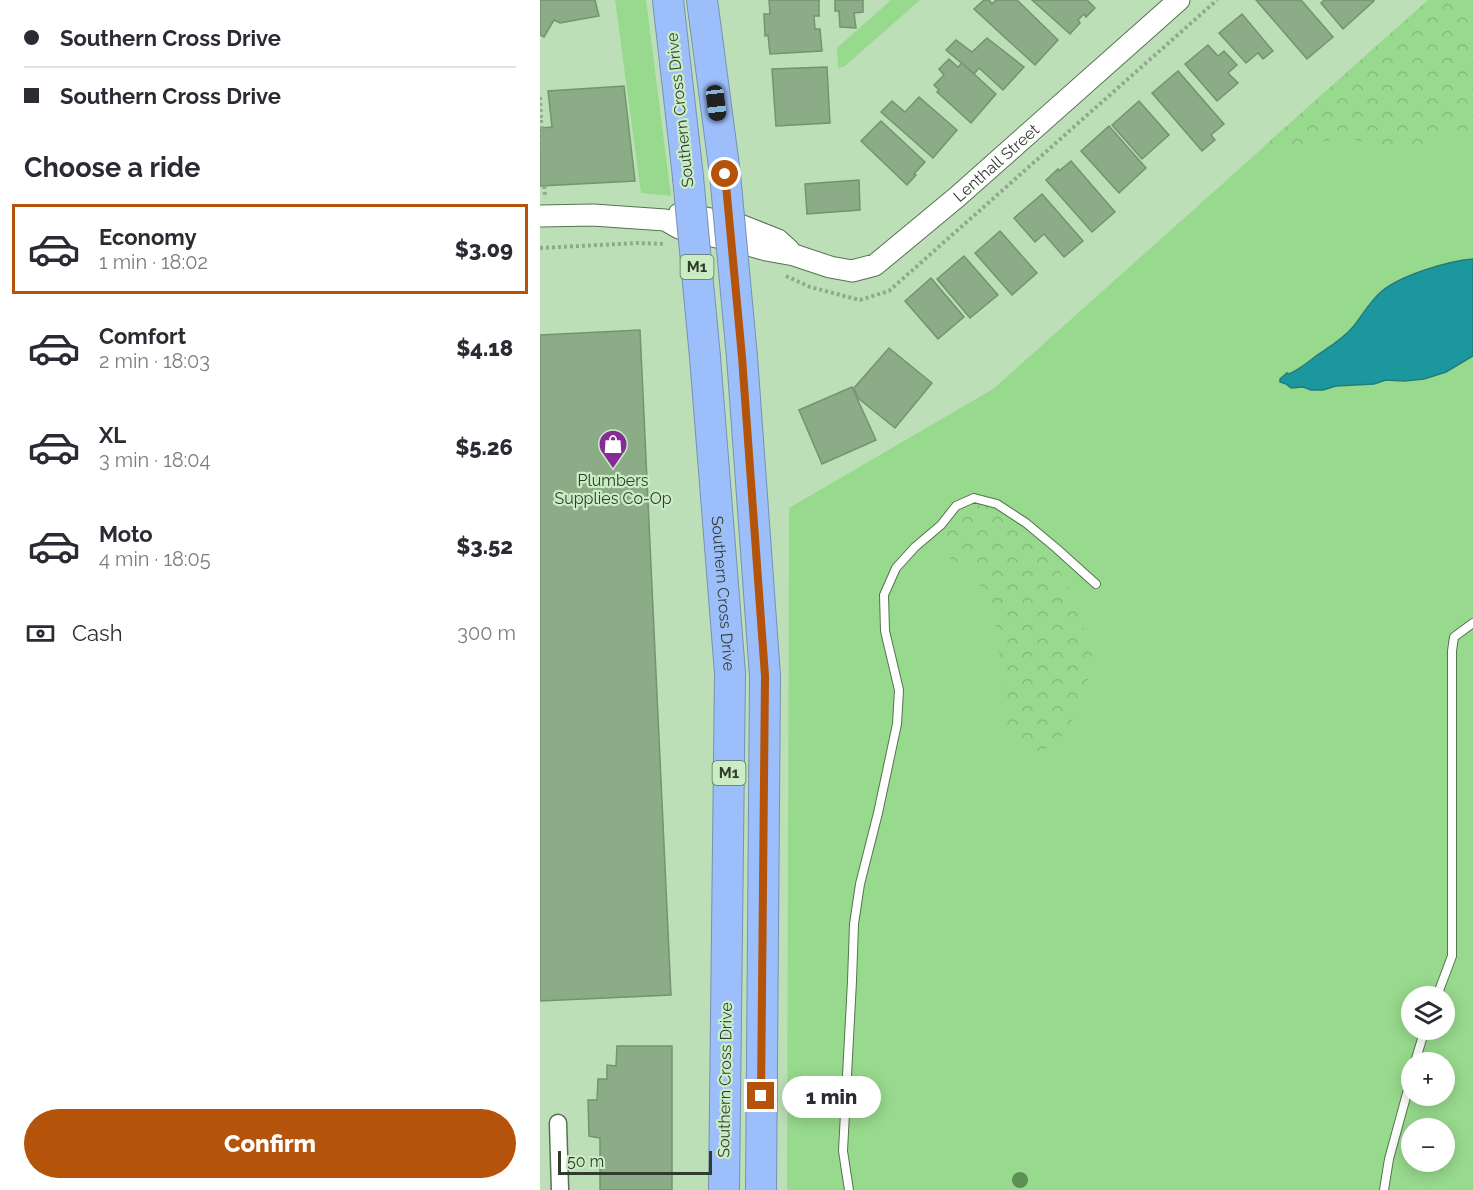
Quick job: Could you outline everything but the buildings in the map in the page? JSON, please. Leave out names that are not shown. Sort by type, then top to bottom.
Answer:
[{"type":"highway","name":"Southern Cross Drive","points":[[668,0],[705,357],[730,673],[724,1190]]},
{"type":"highway","name":"Southern Cross Drive","points":[[702,0],[725,174],[742,357],[765,676],[761,1190]]},
{"type":"street","name":"Lenthall Street","points":[[542,208],[593,215],[658,219],[681,213],[740,225],[778,240],[794,255],[830,267],[852,271],[875,265],[957,196],[1179,0]]},
{"type":"street","points":[[558,1123],[560,1190]]},
{"type":"lane","points":[[849,1190],[843,1151],[854,924],[860,884],[897,724],[899,690],[885,631],[884,595],[896,568],[915,547],[941,525],[956,506],[974,498],[997,504],[1026,523],[1096,584]]},
{"type":"lane","points":[[1441,986],[1452,956],[1452,651],[1454,637],[1473,622]]},
{"type":"lane","points":[[1384,1190],[1389,1159],[1404,1106]]},
{"type":"path","points":[[540,98],[542,208]]},
{"type":"path","points":[[540,248],[638,243],[672,245]]},
{"type":"green space","points":[[615,0],[646,0],[671,196],[641,193]]},
{"type":"green space","points":[[891,0],[920,0],[845,66],[838,68],[837,48]]},
{"type":"green space","points":[[1428,0],[1473,0],[1473,1190],[787,1190],[789,508],[993,389]]},
{"type":"green space","points":[[1428,0],[1473,0],[1473,130],[1459,129],[1410,152],[1341,137],[1301,147],[1263,147]]},
{"type":"green space","points":[[974,498],[1000,507],[1046,545],[1067,585],[1092,655],[1085,700],[1062,736],[1041,752],[1020,751],[1007,733],[995,613],[970,567],[950,559],[941,531],[956,506]]},
{"type":"water","points":[[1473,259],[1473,356],[1446,372],[1424,379],[1386,380],[1374,384],[1336,386],[1323,390],[1291,388],[1280,382],[1280,379],[1287,373],[1300,368],[1344,336],[1374,299],[1391,285],[1426,270]]},
{"type":"place","name":"Plumbers Supplies Co-Op","points":[[613,470]]},
{"type":"route","points":[[725,174],[742,357],[765,676],[761,1096]]}]
